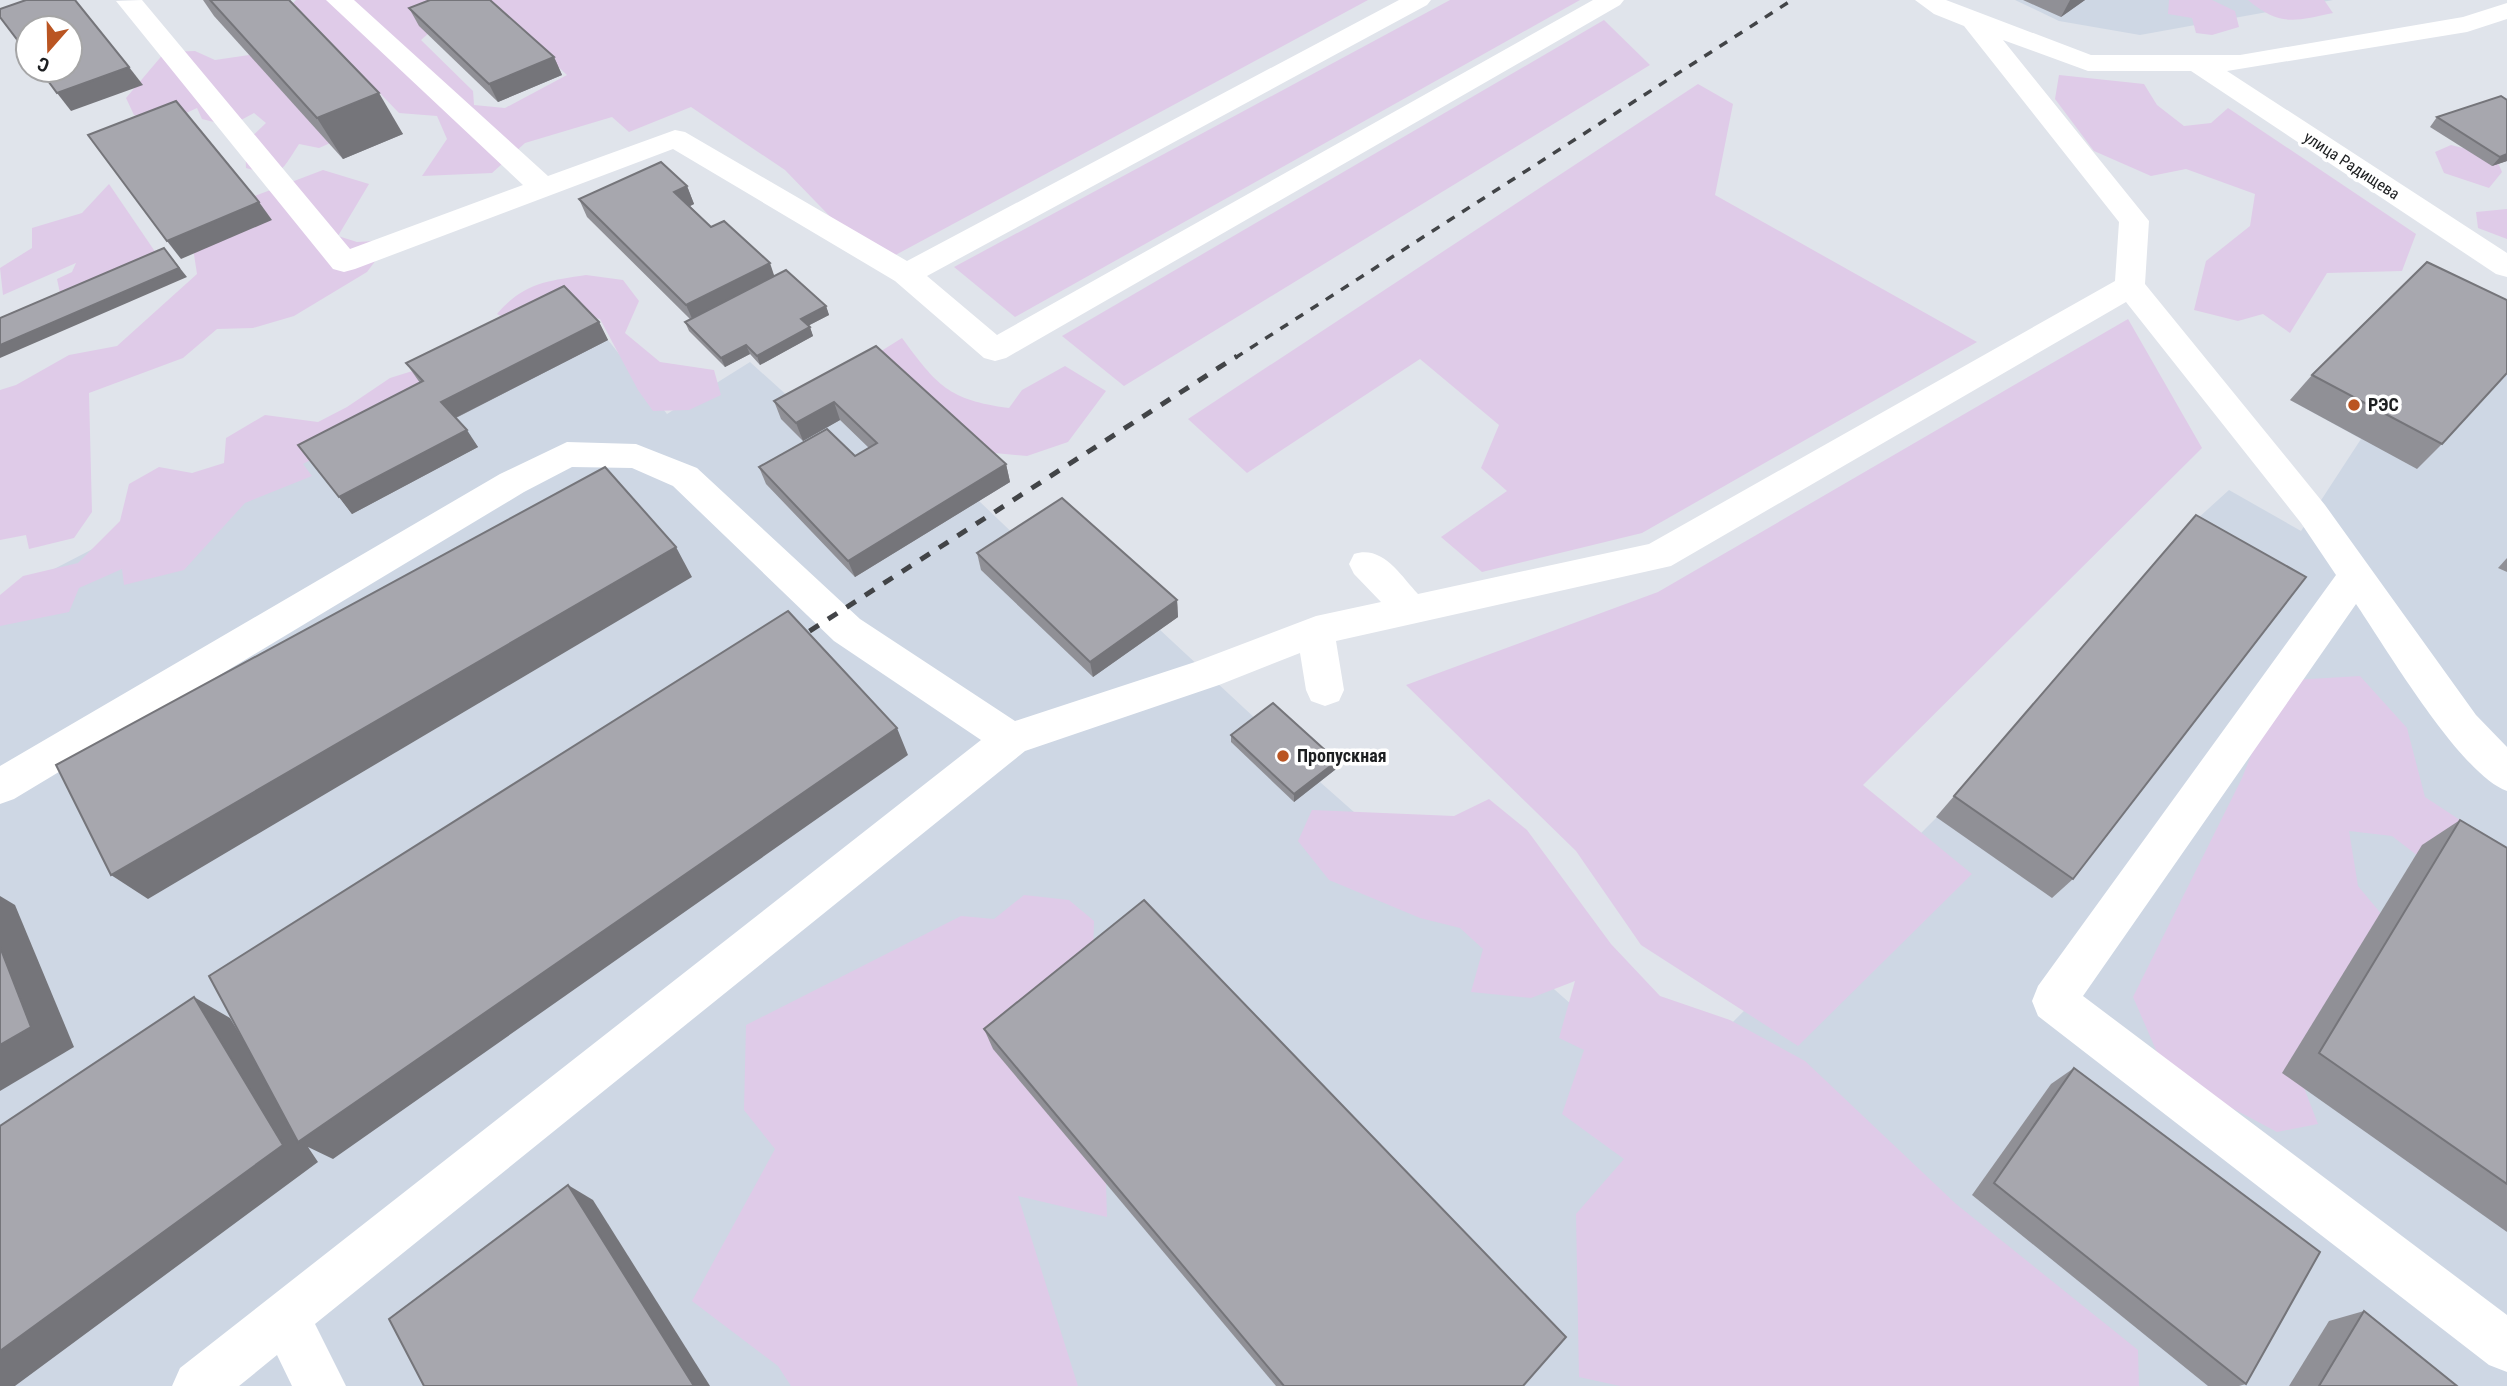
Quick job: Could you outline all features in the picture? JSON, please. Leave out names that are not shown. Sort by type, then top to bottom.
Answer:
[{"type":"street","points":[[339,0],[543,187]]},
{"type":"street","points":[[906,274],[1418,0]]},
{"type":"street","points":[[129,1],[344,262],[675,138],[906,274],[995,349],[1611,0]]},
{"type":"street","points":[[1928,0],[2088,64],[2240,63],[2467,24],[2507,11]]},
{"type":"street","points":[[1973,20],[2078,174],[2134,220],[2130,286],[2313,514],[2462,727],[2507,774]]},
{"type":"street","name":"улица Радищева","points":[[2197,63],[2507,267]]},
{"type":"street","points":[[2078,174],[2161,221]]},
{"type":"street","points":[[198,1386],[1011,739],[1206,674],[1316,631],[1658,556],[2030,326],[2130,286]]},
{"type":"street","points":[[0,787],[512,483],[567,454],[636,456],[685,477],[847,630],[1011,739]]},
{"type":"street","points":[[1367,564],[1411,610]]},
{"type":"street","points":[[2356,576],[2054,1001],[2507,1347]]},
{"type":"street","points":[[1316,631],[1325,690]]},
{"type":"street","points":[[284,1317],[320,1386]]},
{"type":"shaded area","points":[[296,0],[437,0],[440,23],[421,40],[473,91],[474,105],[505,108],[567,75],[486,0],[1368,0],[877,265],[785,170],[691,107],[629,132],[612,117],[525,143],[492,173],[422,176],[447,139],[437,116],[399,113],[293,3]]},
{"type":"shaded area","points":[[1450,0],[1580,0],[1015,317],[954,267]]},
{"type":"shaded area","points":[[2015,0],[2333,0],[2140,35],[2059,21]]},
{"type":"shaded area","points":[[2169,0],[2212,0],[2235,11],[2239,27],[2212,35],[2196,33],[2192,18],[2168,14]]},
{"type":"shaded area","points":[[2248,0],[2324,0],[2333,13],[2288,20],[2269,15]]},
{"type":"shaded area","points":[[1604,20],[1650,65],[1124,386],[1062,336]]},
{"type":"shaded area","points":[[195,51],[215,60],[262,53],[344,137],[319,148],[299,144],[279,171],[267,173],[246,168],[245,143],[266,123],[254,113],[230,126],[202,119],[197,108],[167,122],[134,115],[126,98],[165,52]]},
{"type":"shaded area","points":[[2059,75],[2144,84],[2157,105],[2184,126],[2211,123],[2228,108],[2416,234],[2402,271],[2327,273],[2290,333],[2263,314],[2238,321],[2194,310],[2206,261],[2250,226],[2255,194],[2186,169],[2151,176],[2094,151],[2055,99]]},
{"type":"shaded area","points":[[1698,84],[1733,104],[1715,195],[1977,342],[1642,533],[1482,572],[1441,537],[1507,491],[1481,468],[1499,425],[1420,359],[1247,473],[1188,419]]},
{"type":"shaded area","points":[[2451,145],[2495,156],[2502,172],[2489,188],[2444,173],[2435,152]]},
{"type":"shaded area","points":[[323,170],[369,184],[338,236],[357,242],[391,240],[367,272],[294,316],[253,328],[217,329],[183,358],[89,393],[92,512],[74,538],[29,549],[26,535],[0,540],[0,390],[16,385],[69,355],[117,346],[197,274],[193,248],[244,200]]},
{"type":"shaded area","points":[[109,184],[158,256],[60,293],[57,279],[72,272],[76,263],[3,295],[0,268],[32,248],[32,228],[82,213]]},
{"type":"shaded area","points":[[2507,209],[2507,239],[2478,228],[2476,212]]},
{"type":"shaded area","points":[[586,275],[623,280],[639,301],[625,333],[660,362],[714,370],[721,395],[689,410],[653,411],[638,390],[600,319],[568,312],[512,322],[497,314],[516,296],[537,285]]},
{"type":"shaded area","points":[[573,304],[608,340],[667,414],[750,362],[801,408],[881,363],[1010,482],[979,501],[1022,542],[1159,629],[1258,721],[1273,711],[1336,769],[1320,782],[1816,1221],[1905,1386],[0,1386],[0,597],[417,381]]},
{"type":"shaded area","points":[[2128,319],[2202,448],[1863,785],[1972,874],[1798,1046],[1641,945],[1576,851],[1406,685],[1658,592]]},
{"type":"shaded area","points":[[2507,337],[2507,1386],[2036,1386],[1720,1035],[1938,816],[2175,539],[2229,490],[2301,531],[2361,439],[2290,400]]},
{"type":"shaded area","points":[[902,338],[925,368],[946,388],[988,405],[1009,408],[1022,390],[1065,366],[1106,391],[1068,442],[1027,456],[952,449],[870,358]]},
{"type":"shaded area","points":[[422,368],[419,402],[303,464],[312,476],[245,503],[184,570],[124,585],[122,569],[79,588],[69,612],[0,626],[0,595],[23,576],[78,563],[120,521],[129,484],[159,467],[192,473],[224,463],[226,438],[265,415],[318,422],[347,407],[390,378]]},
{"type":"shaded area","points":[[2360,676],[2407,728],[2425,797],[2507,851],[2457,886],[2392,836],[2349,831],[2358,886],[2398,934],[2298,1072],[2318,1124],[2277,1132],[2166,1073],[2133,997],[2242,778],[2265,720],[2293,680]]},
{"type":"shaded area","points":[[1489,799],[1527,830],[1611,944],[1660,996],[1730,1020],[1805,1061],[1956,1204],[2138,1350],[2139,1386],[1620,1386],[1579,1377],[1576,1214],[1624,1159],[1562,1114],[1584,1050],[1559,1038],[1575,981],[1531,998],[1471,992],[1483,949],[1460,928],[1420,918],[1329,880],[1298,841],[1312,810],[1454,816]]},
{"type":"shaded area","points":[[1024,895],[1069,900],[1094,921],[1092,990],[1105,1151],[1107,1217],[1018,1196],[1078,1386],[791,1386],[778,1366],[692,1301],[775,1149],[744,1110],[746,1025],[961,916],[994,919]]},
{"type":"building","points":[[26,0],[75,0],[129,67],[84,83],[84,14],[14,14],[14,36],[0,17],[0,9]]},
{"type":"building","points":[[210,0],[289,0],[379,93],[317,118]]},
{"type":"building","points":[[430,0],[490,0],[554,57],[489,84],[409,8]]},
{"type":"building","points":[[50,84],[82,84],[57,93]]},
{"type":"building","points":[[2501,96],[2507,100],[2507,154],[2500,157],[2437,117]]},
{"type":"building","points":[[176,101],[259,202],[167,241],[88,135]]},
{"type":"building","points":[[661,162],[687,186],[674,192],[711,227],[724,221],[770,263],[686,305],[579,199]]},
{"type":"building","points":[[164,248],[179,268],[0,345],[0,318]]},
{"type":"building","points":[[2427,262],[2507,300],[2507,373],[2442,444],[2312,375]]},
{"type":"building","points":[[786,270],[826,306],[801,319],[810,327],[757,356],[746,345],[721,358],[685,322]]},
{"type":"building","points":[[564,286],[599,322],[441,402],[467,430],[339,497],[298,445],[423,381],[406,363]]},
{"type":"building","points":[[876,346],[1006,464],[848,561],[759,467],[827,429],[855,456],[877,443],[834,402],[796,423],[774,401]]},
{"type":"building","points":[[605,467],[676,547],[111,875],[56,765]]},
{"type":"building","points":[[1062,498],[1177,600],[1090,662],[977,553]]},
{"type":"building","points":[[2196,515],[2306,577],[2073,879],[1954,796]]},
{"type":"building","points":[[788,611],[897,728],[298,1142],[209,976]]},
{"type":"building","name":"Пропускная","points":[[1273,703],[1337,761],[1294,794],[1231,735]]},
{"type":"building","points":[[2460,820],[2507,848],[2507,1184],[2319,1053]]},
{"type":"building","points":[[1144,900],[1566,1337],[1523,1386],[1284,1386],[984,1029]]},
{"type":"building","points":[[0,947],[31,1027],[0,1045]]},
{"type":"building","points":[[194,997],[283,1145],[0,1351],[0,1126]]},
{"type":"building","points":[[2074,1068],[2320,1252],[2246,1384],[1994,1183]]},
{"type":"building","points":[[568,1185],[694,1386],[424,1386],[389,1319]]},
{"type":"building","points":[[2364,1311],[2457,1386],[2319,1386]]},
{"type":"railway","points":[[1235,358],[1792,0]]},
{"type":"railway","points":[[791,643],[1237,356]]},
{"type":"railway","points":[[202,1023],[244,996]]},
{"type":"place","name":"РЭС","points":[[2354,405]]},
{"type":"place","name":"Пропускная","points":[[1283,756]]}]
